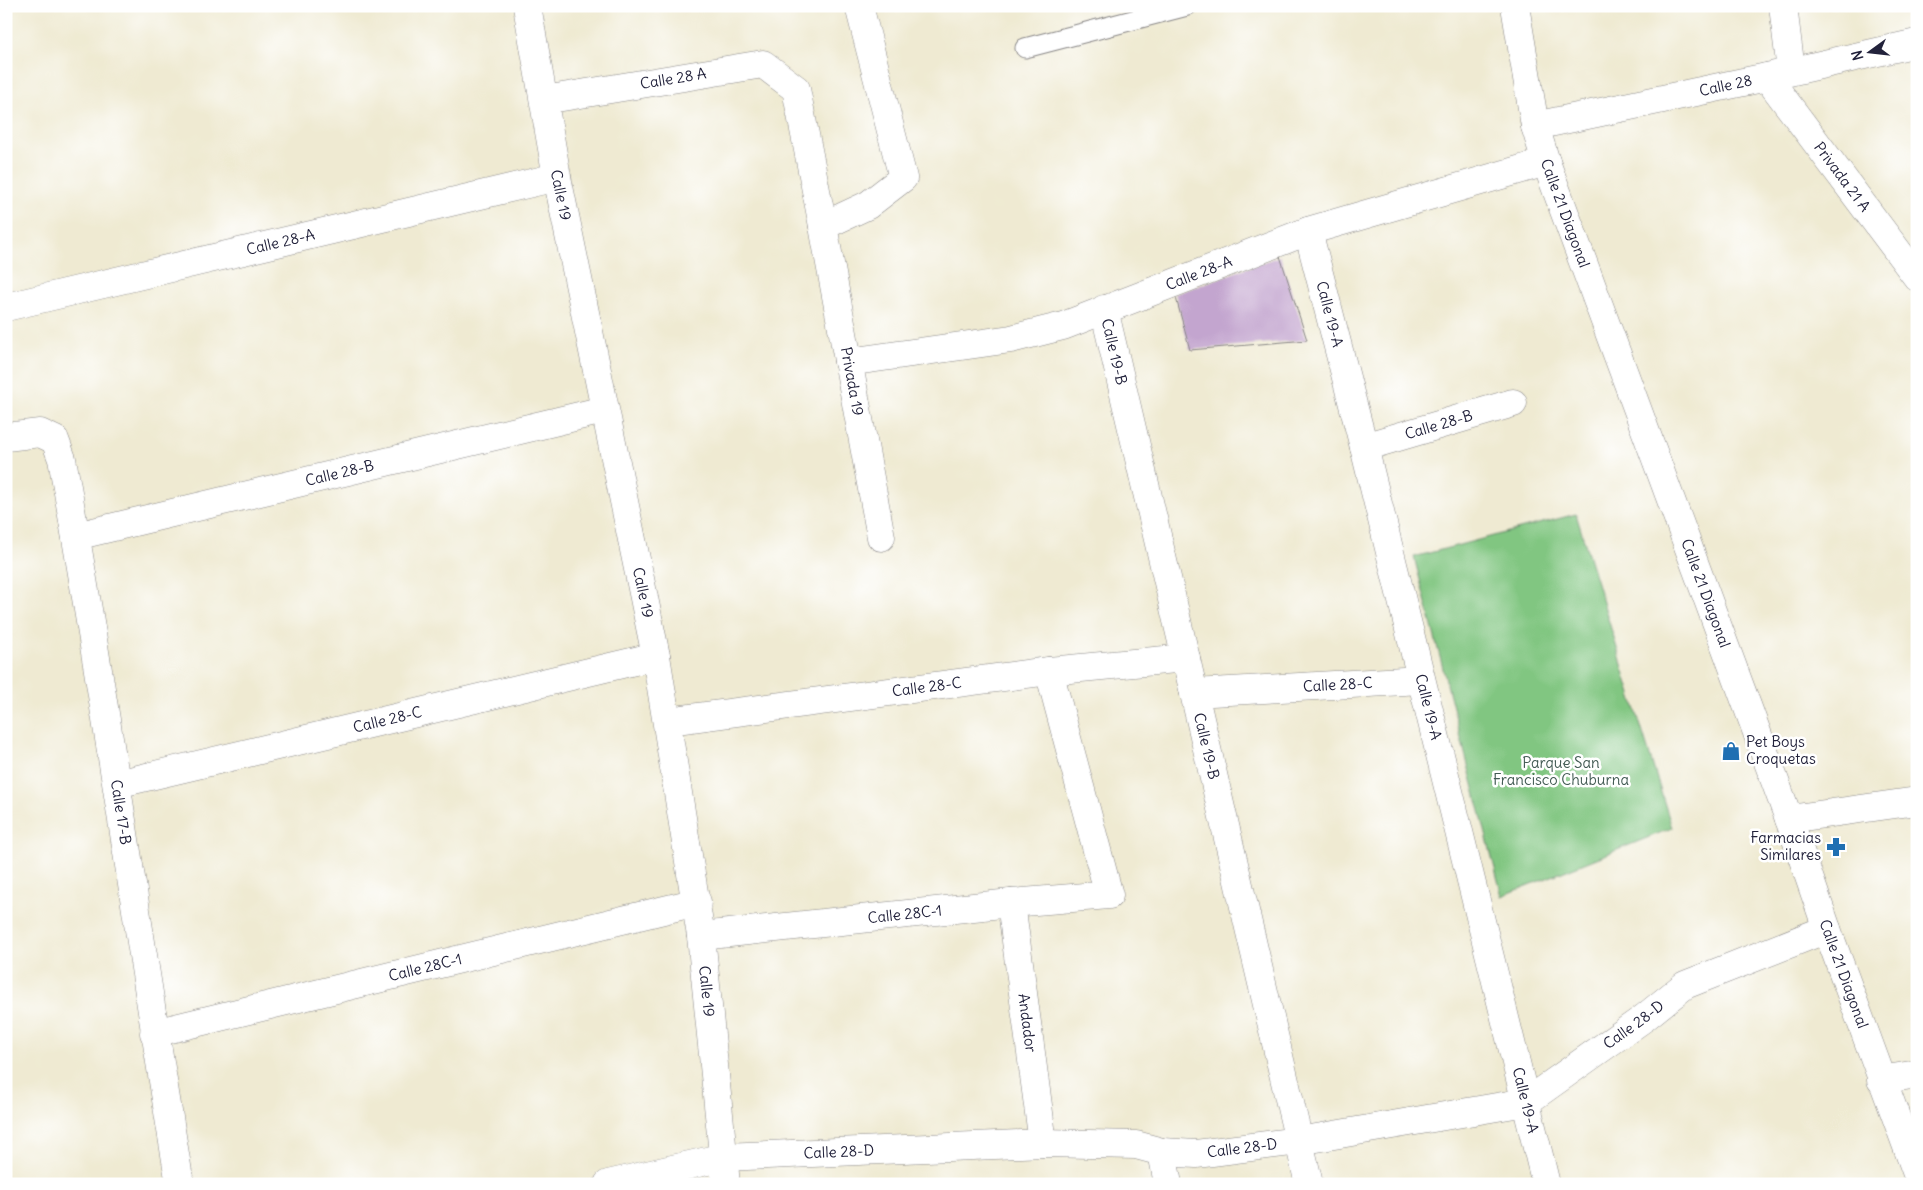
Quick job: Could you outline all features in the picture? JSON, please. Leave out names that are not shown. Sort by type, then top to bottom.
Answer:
[{"type":"street","name":"Calle 19","points":[[528,6],[557,177],[668,721],[697,902],[725,1171]]},
{"type":"street","points":[[823,226],[868,205],[903,178],[859,6]]},
{"type":"street","name":"Calle 21 Diagonal","points":[[1516,6],[1534,126],[1546,162],[1789,819],[1881,1080],[1917,1174]]},
{"type":"street","points":[[1779,74],[1783,6]]},
{"type":"street","name":"Calle 28","points":[[1534,126],[1917,43]]},
{"type":"street","name":"Calle 28 A","points":[[544,100],[763,64],[796,89]]},
{"type":"street","name":"Privada 21 A","points":[[1779,74],[1917,277]]},
{"type":"street","name":"Privada 19","points":[[796,89],[881,537]]},
{"type":"street","name":"Calle 28-A","points":[[848,362],[1011,339],[1063,326],[1308,231],[1546,162]]},
{"type":"street","name":"Calle 28-A","points":[[6,307],[557,177]]},
{"type":"street","name":"Calle 19-A","points":[[1308,231],[1364,447],[1546,1184]]},
{"type":"street","name":"Calle 19-B","points":[[1104,309],[1309,1184]]},
{"type":"street","name":"Calle 28-B","points":[[1364,447],[1513,403]]},
{"type":"street","name":"Calle 28-B","points":[[76,536],[604,410]]},
{"type":"street","name":"Calle 17-B","points":[[6,437],[40,433],[55,440],[62,459],[117,784],[154,1032],[180,1184]]},
{"type":"street","name":"Calle 28-C","points":[[117,784],[656,656]]},
{"type":"street","name":"Calle 28-C","points":[[668,721],[1049,671],[1186,658]]},
{"type":"street","name":"Calle 28C-1","points":[[701,936],[1011,902],[1109,895],[1049,671]]},
{"type":"street","name":"Calle 28-C","points":[[1194,693],[1421,680]]},
{"type":"street","points":[[1789,819],[1917,801]]},
{"type":"street","name":"Calle 28C-1","points":[[154,1032],[697,902]]},
{"type":"street","name":"Andador","points":[[1011,902],[1043,1143]]},
{"type":"street","name":"Calle 28-D","points":[[608,1184],[725,1171],[1043,1143],[1136,1144],[1162,1152],[1196,1154],[1299,1141],[1526,1102],[1644,1018],[1685,985],[1827,929]]},
{"type":"street","points":[[1881,1080],[1917,1074]]},
{"type":"street","points":[[1162,1152],[1168,1184]]},
{"type":"lane","points":[[1025,48],[1187,6]]},
{"type":"green space","name":"Parque San Francisco Chuburna","points":[[1576,514],[1672,828],[1502,896],[1414,557]]},
{"type":"building","points":[[1280,256],[1307,340],[1190,350],[1175,294]]},
{"type":"place","name":"Pet Boys Croquetas","points":[[1731,751]]},
{"type":"place","name":"Farmacias Similares","points":[[1836,847]]}]
